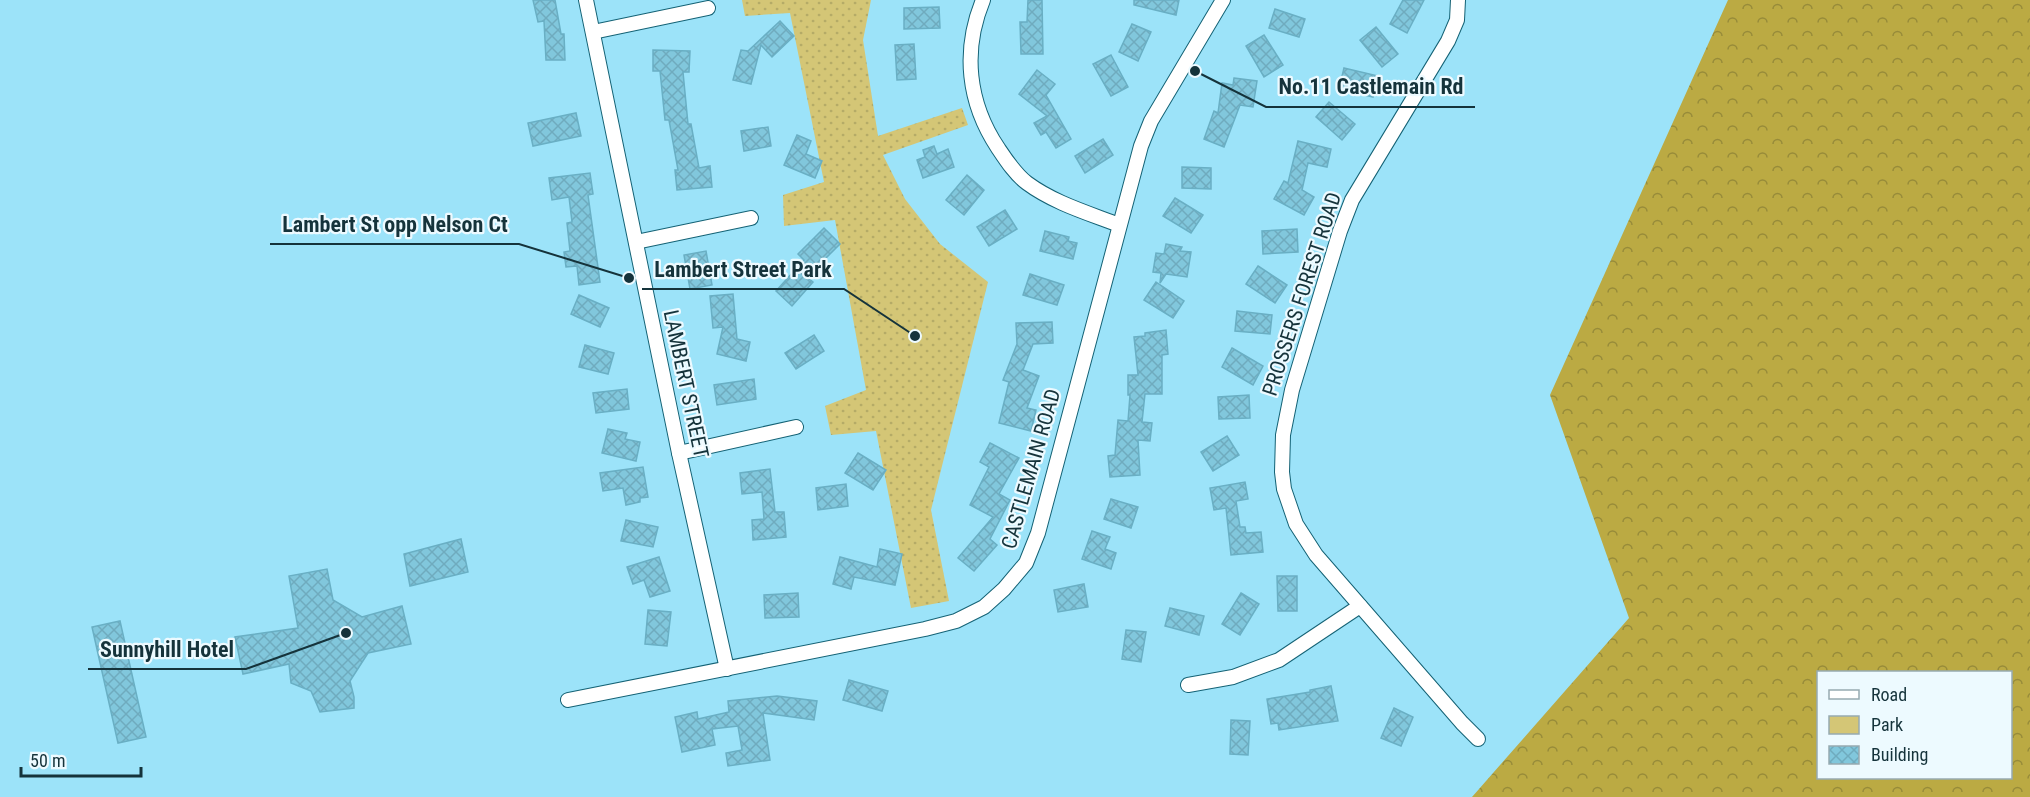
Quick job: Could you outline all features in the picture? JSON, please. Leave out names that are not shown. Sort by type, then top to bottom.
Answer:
[{"type":"street","name":"LAMBERT STREET","points":[[586,0],[679,453],[727,669]]},
{"type":"street","points":[[983,0],[970,46],[971,80],[978,114],[991,138],[1007,162],[1026,182],[1050,197],[1119,225]]},
{"type":"street","name":"CASTLEMAIN ROAD","points":[[568,700],[925,629],[956,621],[984,607],[1004,589],[1026,563],[1038,533],[1141,146],[1151,121],[1223,0]]},
{"type":"street","name":"PROSSERS FOREST ROAD","points":[[1458,0],[1457,20],[1448,41],[1361,183],[1346,215],[1299,360],[1286,412],[1282,472],[1284,489],[1293,515],[1305,540],[1316,555],[1478,739]]},
{"type":"street","points":[[593,32],[708,8]]},
{"type":"street","points":[[636,242],[751,218]]},
{"type":"street","points":[[679,453],[796,427]]},
{"type":"street","points":[[1188,685],[1242,674],[1280,660],[1360,606]]},
{"type":"green space","points":[[742,0],[871,0],[863,40],[878,136],[962,108],[968,125],[883,155],[905,199],[940,244],[988,282],[931,510],[949,601],[911,608],[876,431],[831,435],[825,406],[866,390],[835,220],[784,226],[783,195],[824,182],[790,13],[745,16]]},
{"type":"green space","points":[[1728,0],[2030,0],[2030,797],[1472,797],[1629,618],[1550,395]]},
{"type":"building","points":[[533,0],[555,0],[561,34],[564,34],[565,60],[546,60],[544,21],[538,22]]},
{"type":"building","points":[[1028,0],[1042,0],[1043,54],[1021,54],[1020,22],[1027,22]]},
{"type":"building","points":[[1134,0],[1179,0],[1176,15],[1134,5]]},
{"type":"building","points":[[1403,0],[1424,0],[1407,33],[1390,24]]},
{"type":"building","points":[[939,7],[940,28],[904,29],[904,8]]},
{"type":"building","points":[[1275,9],[1305,19],[1299,37],[1269,28]]},
{"type":"building","points":[[780,21],[794,36],[772,57],[761,45],[751,84],[733,80],[741,50],[748,51]]},
{"type":"building","points":[[1132,24],[1151,32],[1138,61],[1119,52]]},
{"type":"building","points":[[1376,27],[1398,54],[1382,67],[1360,40]]},
{"type":"building","points":[[1264,35],[1283,65],[1264,77],[1246,46]]},
{"type":"building","points":[[914,44],[916,79],[897,80],[895,45]]},
{"type":"building","points":[[653,50],[690,51],[689,72],[683,72],[688,124],[691,124],[699,168],[710,166],[712,187],[677,190],[675,170],[678,170],[669,120],[665,120],[660,71],[653,71]]},
{"type":"building","points":[[1111,55],[1128,87],[1111,96],[1093,64]]},
{"type":"building","points":[[1344,68],[1378,76],[1373,97],[1339,89]]},
{"type":"building","points":[[1037,70],[1055,84],[1046,95],[1071,139],[1056,148],[1046,132],[1041,135],[1034,123],[1047,116],[1019,94]]},
{"type":"building","points":[[1234,78],[1257,81],[1253,107],[1240,105],[1224,147],[1204,139],[1214,111],[1218,113],[1222,83],[1233,85]]},
{"type":"building","points":[[1329,102],[1355,124],[1342,140],[1316,117]]},
{"type":"building","points":[[576,113],[581,136],[533,146],[528,123]]},
{"type":"building","points":[[768,127],[771,146],[744,151],[741,131]]},
{"type":"building","points":[[797,135],[811,141],[806,154],[822,161],[815,178],[784,165]]},
{"type":"building","points":[[1103,139],[1113,155],[1085,173],[1075,156]]},
{"type":"building","points":[[1298,141],[1331,149],[1327,167],[1308,163],[1302,190],[1314,197],[1304,215],[1274,199],[1284,181],[1288,183]]},
{"type":"building","points":[[934,146],[937,154],[948,149],[954,167],[923,178],[917,160],[925,157],[923,150]]},
{"type":"building","points":[[1182,167],[1211,168],[1211,189],[1182,188]]},
{"type":"building","points":[[590,173],[593,194],[588,195],[600,282],[579,285],[577,266],[566,267],[564,252],[570,251],[567,223],[572,222],[569,197],[552,200],[549,178]]},
{"type":"building","points":[[967,175],[984,190],[964,215],[946,200]]},
{"type":"building","points":[[1175,198],[1203,215],[1191,233],[1163,216]]},
{"type":"building","points":[[1005,210],[1017,229],[989,246],[977,227]]},
{"type":"building","points":[[824,228],[840,244],[807,277],[813,282],[792,306],[776,291],[804,260],[798,254]]},
{"type":"building","points":[[1297,229],[1298,252],[1263,254],[1262,231]]},
{"type":"building","points":[[1045,231],[1069,237],[1068,241],[1077,243],[1073,259],[1040,251]]},
{"type":"building","points":[[1166,244],[1182,247],[1180,251],[1191,252],[1187,277],[1166,274],[1160,283],[1161,273],[1153,272],[1156,253],[1164,254]]},
{"type":"building","points":[[706,251],[712,285],[690,289],[684,255]]},
{"type":"building","points":[[1258,266],[1287,285],[1275,303],[1246,284]]},
{"type":"building","points":[[1030,274],[1064,285],[1057,305],[1023,295]]},
{"type":"building","points":[[1156,282],[1184,301],[1173,318],[1144,300]]},
{"type":"building","points":[[733,294],[737,339],[750,342],[746,361],[717,354],[723,327],[713,328],[710,296]]},
{"type":"building","points":[[579,295],[609,308],[600,327],[571,314]]},
{"type":"building","points":[[1237,311],[1272,315],[1270,334],[1235,331]]},
{"type":"building","points":[[1052,322],[1053,343],[1033,344],[1023,370],[1039,376],[1027,408],[1036,410],[1031,431],[999,423],[1009,382],[1003,380],[1017,344],[1016,323]]},
{"type":"building","points":[[1166,330],[1168,354],[1162,355],[1162,394],[1145,394],[1142,422],[1152,423],[1150,441],[1138,440],[1140,475],[1110,477],[1108,456],[1115,455],[1118,420],[1128,421],[1130,395],[1128,395],[1128,375],[1138,375],[1134,337]]},
{"type":"building","points":[[814,335],[824,351],[796,369],[785,353]]},
{"type":"building","points":[[585,345],[614,353],[608,374],[579,367]]},
{"type":"building","points":[[1232,348],[1263,366],[1253,385],[1222,367]]},
{"type":"building","points":[[754,379],[756,399],[717,405],[714,385]]},
{"type":"building","points":[[627,389],[629,409],[596,413],[593,393]]},
{"type":"building","points":[[1249,395],[1250,418],[1219,419],[1218,397]]},
{"type":"building","points":[[608,429],[627,433],[625,439],[640,442],[636,461],[602,453]]},
{"type":"building","points":[[1227,436],[1239,455],[1213,471],[1201,452]]},
{"type":"building","points":[[990,443],[1019,458],[999,494],[1010,500],[990,539],[997,545],[974,571],[958,558],[993,517],[970,505],[989,467],[980,462]]},
{"type":"building","points":[[858,453],[886,470],[873,490],[845,473]]},
{"type":"building","points":[[643,467],[648,497],[640,498],[640,502],[626,505],[623,488],[603,491],[600,473]]},
{"type":"building","points":[[770,469],[775,512],[784,512],[786,537],[753,540],[752,520],[764,519],[762,492],[742,494],[740,473]]},
{"type":"building","points":[[1245,482],[1248,499],[1236,501],[1240,527],[1245,527],[1246,533],[1261,532],[1263,552],[1231,555],[1226,508],[1214,510],[1210,488]]},
{"type":"building","points":[[846,484],[848,506],[818,510],[816,488]]},
{"type":"building","points":[[1111,499],[1138,507],[1131,528],[1104,519]]},
{"type":"building","points":[[626,520],[658,527],[653,547],[621,541]]},
{"type":"building","points":[[1092,531],[1110,537],[1105,549],[1116,553],[1111,569],[1082,559]]},
{"type":"building","points":[[461,539],[468,572],[410,586],[404,554]]},
{"type":"building","points":[[880,549],[902,554],[895,585],[854,577],[851,589],[833,584],[840,557],[877,567]]},
{"type":"building","points":[[659,557],[670,591],[650,597],[644,580],[633,584],[627,567]]},
{"type":"building","points":[[327,569],[333,600],[362,617],[402,606],[411,644],[368,653],[350,681],[354,708],[320,712],[311,691],[291,683],[289,664],[243,674],[235,637],[298,628],[289,576]]},
{"type":"building","points":[[1277,576],[1297,576],[1297,611],[1278,611]]},
{"type":"building","points":[[1084,584],[1088,607],[1058,612],[1054,590]]},
{"type":"building","points":[[798,593],[799,617],[765,618],[764,595]]},
{"type":"building","points":[[1241,593],[1259,604],[1240,635],[1222,624]]},
{"type":"building","points":[[1170,608],[1204,616],[1199,635],[1165,626]]},
{"type":"building","points":[[648,610],[671,612],[667,646],[645,644]]},
{"type":"building","points":[[120,621],[146,737],[118,743],[92,627]]},
{"type":"building","points":[[1126,630],[1146,632],[1141,662],[1122,659]]},
{"type":"building","points":[[849,680],[888,691],[882,711],[843,700]]},
{"type":"building","points":[[1331,686],[1338,721],[1279,730],[1278,723],[1271,724],[1267,699]]},
{"type":"building","points":[[777,696],[817,701],[814,720],[763,713],[770,760],[728,766],[726,753],[742,750],[738,726],[712,729],[715,745],[682,752],[675,717],[697,712],[698,719],[729,712],[728,701]]},
{"type":"building","points":[[1394,708],[1413,717],[1401,746],[1381,738]]},
{"type":"building","points":[[1231,720],[1250,721],[1248,755],[1230,754]]},
{"type":"place","name":"No.11 Castlemain Rd","points":[[1195,71]]},
{"type":"place","name":"Lambert St opp Nelson Ct","points":[[629,278]]},
{"type":"place","name":"Lambert Street Park","points":[[915,336]]},
{"type":"place","name":"Sunnyhill Hotel","points":[[346,633]]}]
